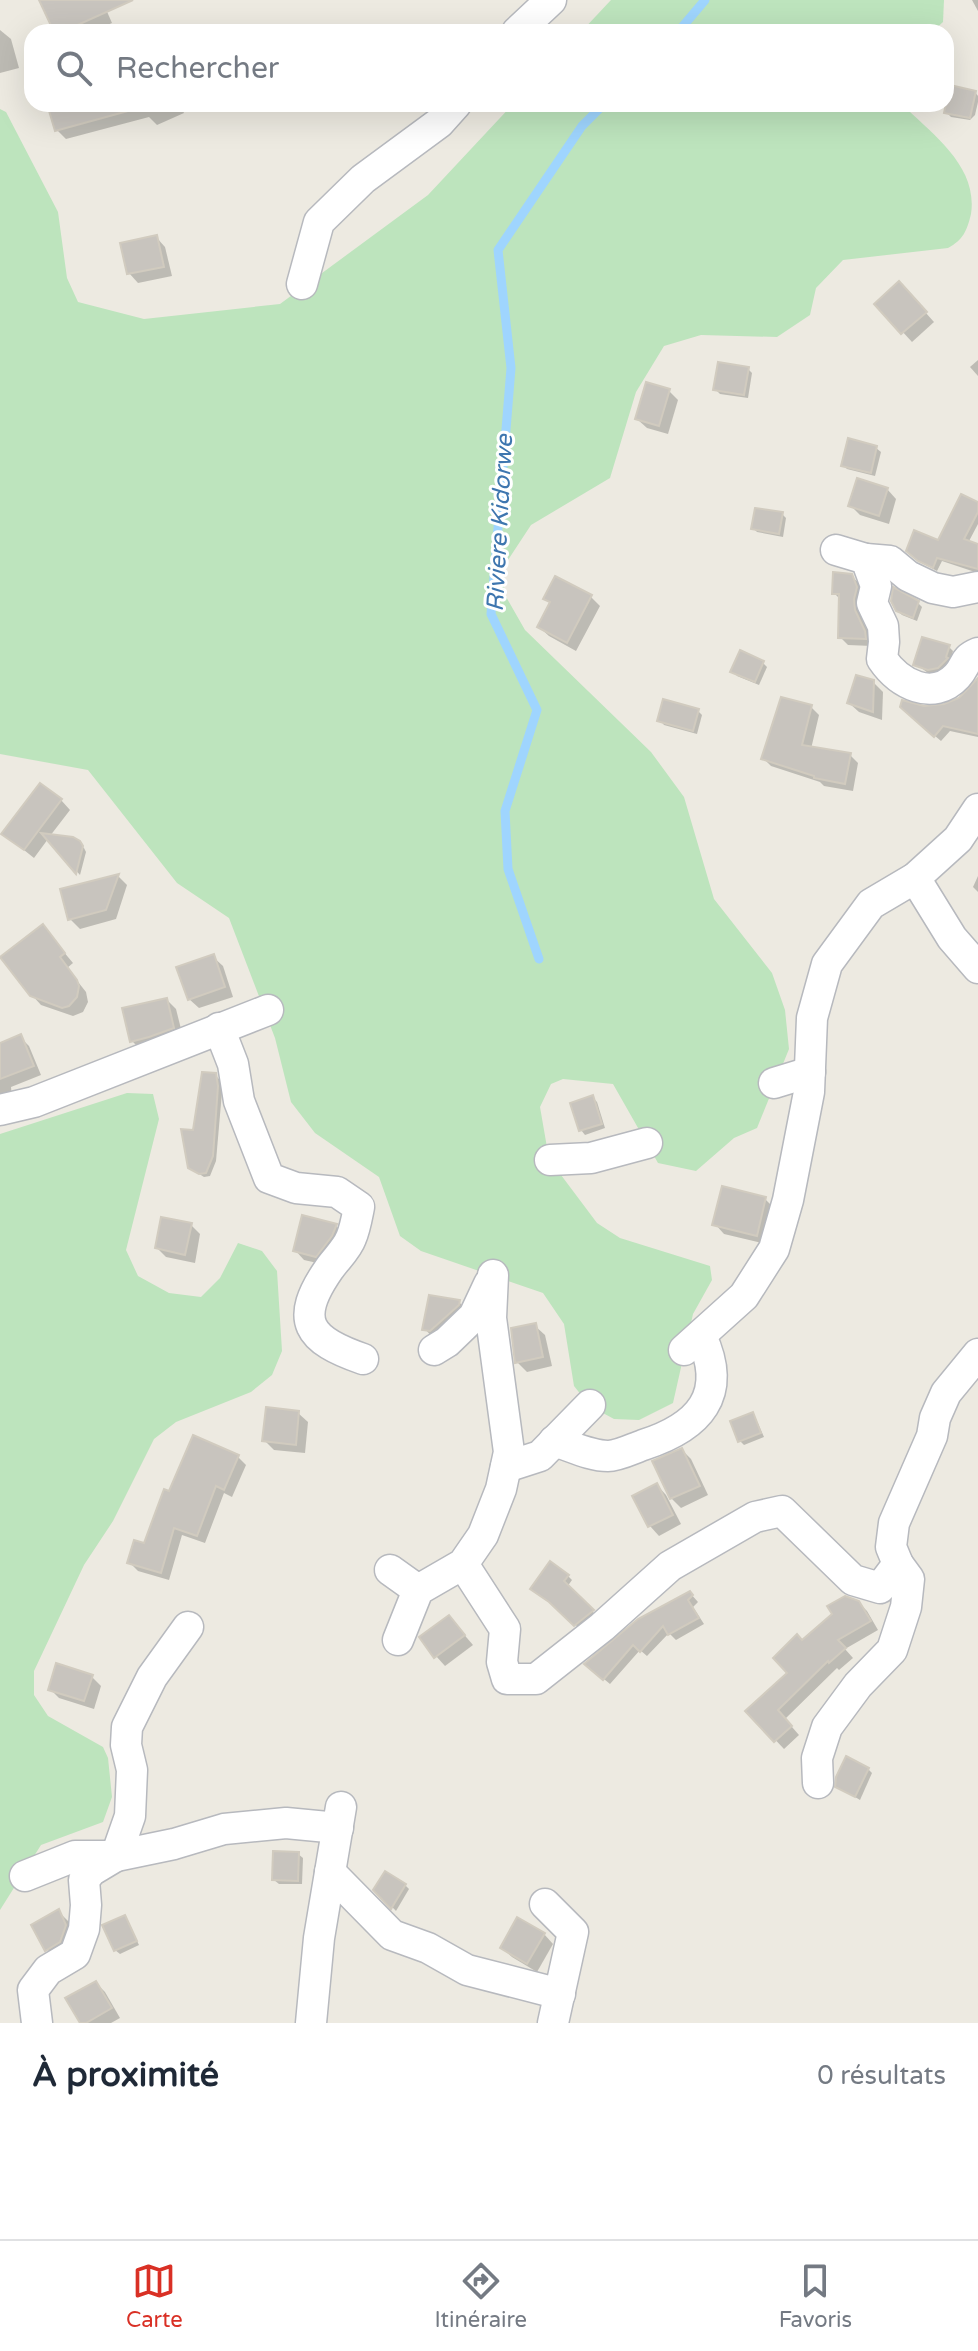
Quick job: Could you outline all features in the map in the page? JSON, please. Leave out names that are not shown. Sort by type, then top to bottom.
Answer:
[{"type":"street","points":[[526,24],[551,0]]},
{"type":"street","points":[[302,284],[319,222],[363,179],[439,123],[449,112]]},
{"type":"street","points":[[836,550],[866,559],[890,561],[908,576],[933,588],[953,592],[978,587]]},
{"type":"street","points":[[866,559],[876,586],[872,603],[883,626],[882,659],[888,669],[914,688],[940,688],[958,675],[968,657],[978,653]]},
{"type":"street","points":[[554,1441],[609,1456],[655,1441],[696,1418],[714,1387],[710,1354],[693,1343],[744,1296],[774,1249],[788,1200],[809,1092],[812,1018],[827,964],[871,904],[915,878],[958,839],[978,809]]},
{"type":"street","points":[[915,878],[952,938],[978,968]]},
{"type":"street","points":[[0,1110],[34,1102],[268,1010]]},
{"type":"street","points":[[219,1028],[233,1064],[239,1101],[269,1178],[296,1188],[337,1192],[359,1207],[351,1239],[315,1290],[308,1314],[316,1335],[335,1350],[363,1359]]},
{"type":"street","points":[[774,1083],[810,1072]]},
{"type":"street","points":[[550,1160],[591,1158],[647,1143]]},
{"type":"street","points":[[398,1640],[418,1590],[463,1564],[483,1535],[501,1489],[509,1452],[491,1318],[493,1275],[474,1316],[434,1350]]},
{"type":"street","points":[[818,1783],[817,1758],[827,1727],[858,1685],[892,1650],[906,1607],[909,1579],[891,1547],[894,1523],[932,1436],[935,1418],[946,1393],[978,1354]]},
{"type":"street","points":[[506,1467],[540,1456],[590,1405]]},
{"type":"street","points":[[463,1564],[505,1629],[502,1662],[507,1679],[548,1687],[602,1627],[670,1566],[755,1517],[782,1511],[853,1580],[880,1588],[898,1564]]},
{"type":"street","points":[[390,1570],[418,1590]]},
{"type":"street","points":[[37,2023],[33,1990],[48,1970],[75,1954],[84,1929],[84,1880],[91,1871],[116,1856],[130,1816],[132,1770],[126,1745],[127,1727],[152,1677],[188,1627]]},
{"type":"street","points":[[25,1876],[75,1856],[116,1856],[174,1844],[224,1829],[340,1817],[319,1938],[311,2023]]},
{"type":"street","points":[[330,1872],[392,1935],[428,1948],[467,1970],[556,2009],[573,1932],[545,1904]]},
{"type":"green space","points":[[611,0],[944,0],[941,24],[588,24]]},
{"type":"green space","points":[[0,109],[6,112],[58,212],[67,278],[78,302],[144,319],[280,304],[428,195],[506,112],[910,112],[952,155],[968,182],[971,197],[968,225],[953,245],[843,260],[816,288],[810,315],[777,337],[701,335],[664,346],[636,392],[610,478],[531,525],[502,569],[505,595],[525,630],[651,752],[684,797],[714,899],[772,973],[785,1010],[789,1049],[757,1128],[734,1138],[696,1171],[658,1163],[613,1084],[563,1079],[551,1084],[540,1107],[549,1159],[597,1223],[620,1238],[710,1266],[712,1280],[693,1314],[673,1403],[639,1420],[614,1419],[590,1406],[574,1386],[564,1324],[543,1293],[421,1251],[400,1236],[379,1177],[315,1133],[291,1102],[275,1038],[229,918],[177,883],[88,770],[0,754]]},
{"type":"green space","points":[[127,1093],[153,1094],[159,1119],[126,1250],[138,1276],[169,1293],[201,1297],[220,1278],[238,1243],[262,1251],[277,1271],[282,1351],[272,1375],[251,1392],[176,1422],[154,1439],[113,1521],[84,1565],[34,1671],[34,1695],[48,1716],[103,1747],[108,1758],[112,1797],[103,1822],[41,1845],[0,1910],[0,1134]]},
{"type":"building","points":[[39,0],[133,0],[80,24],[50,24]]},
{"type":"building","points":[[954,86],[976,91],[970,118],[944,113],[954,112]]},
{"type":"building","points":[[49,112],[124,112],[55,131]]},
{"type":"building","points":[[157,235],[164,267],[127,274],[120,243]]},
{"type":"building","points":[[899,281],[927,312],[901,334],[874,304]]},
{"type":"building","points":[[718,362],[749,367],[744,395],[713,390]]},
{"type":"building","points":[[646,382],[670,389],[659,426],[635,419]]},
{"type":"building","points":[[848,438],[877,446],[871,473],[841,466]]},
{"type":"building","points":[[857,478],[888,488],[879,516],[848,506]]},
{"type":"building","points":[[961,494],[978,502],[978,512],[964,539],[978,544],[978,569],[937,558],[933,568],[918,561],[906,551],[914,530],[938,540]]},
{"type":"building","points":[[755,508],[783,512],[779,534],[751,529]]},
{"type":"building","points":[[833,572],[852,574],[857,587],[855,610],[866,639],[838,638],[839,594],[832,594]]},
{"type":"building","points":[[555,576],[592,595],[567,643],[537,627],[550,602],[543,599]]},
{"type":"building","points":[[893,587],[919,601],[913,618],[896,611],[891,601]]},
{"type":"building","points":[[922,637],[950,645],[948,658],[938,668],[928,670],[913,665]]},
{"type":"building","points":[[740,650],[764,661],[755,682],[730,672]]},
{"type":"building","points":[[856,675],[874,680],[873,712],[847,703]]},
{"type":"building","points":[[978,678],[978,734],[943,726],[934,737],[900,707],[902,700],[924,706],[944,704],[959,698]]},
{"type":"building","points":[[781,697],[812,705],[802,745],[851,753],[845,784],[814,778],[761,759]]},
{"type":"building","points":[[663,699],[699,709],[693,731],[657,721]]},
{"type":"building","points":[[40,783],[62,799],[24,850],[1,834]]},
{"type":"building","points":[[41,833],[73,837],[80,841],[83,846],[76,874]]},
{"type":"building","points":[[119,874],[106,910],[68,920],[60,889]]},
{"type":"building","points":[[43,924],[65,953],[60,957],[79,986],[77,997],[69,1006],[62,1008],[30,996],[0,957]]},
{"type":"building","points":[[214,954],[225,987],[188,1000],[176,967]]},
{"type":"building","points":[[167,998],[174,1028],[130,1042],[122,1008]]},
{"type":"building","points":[[21,1034],[34,1066],[0,1079],[0,1043]]},
{"type":"building","points":[[202,1072],[216,1073],[218,1086],[213,1156],[206,1173],[199,1174],[188,1168],[181,1129],[193,1130]]},
{"type":"building","points":[[593,1095],[602,1124],[579,1131],[570,1103]]},
{"type":"building","points":[[722,1186],[766,1197],[757,1236],[712,1225]]},
{"type":"building","points":[[302,1215],[337,1224],[316,1257],[293,1251]]},
{"type":"building","points":[[161,1217],[192,1223],[185,1255],[155,1248]]},
{"type":"building","points":[[429,1295],[460,1300],[459,1305],[430,1331],[422,1330]]},
{"type":"building","points":[[536,1323],[543,1357],[515,1363],[511,1328]]},
{"type":"building","points":[[266,1407],[299,1411],[296,1445],[262,1441]]},
{"type":"building","points":[[753,1412],[761,1433],[738,1442],[730,1421]]},
{"type":"building","points":[[193,1435],[239,1455],[224,1490],[216,1486],[197,1536],[174,1528],[161,1573],[127,1563],[134,1540],[144,1543],[164,1489],[169,1491]]},
{"type":"building","points":[[682,1448],[700,1486],[670,1499],[652,1461]]},
{"type":"building","points":[[657,1483],[673,1515],[648,1527],[632,1496]]},
{"type":"building","points":[[550,1561],[569,1575],[564,1581],[594,1610],[574,1626],[530,1589]]},
{"type":"building","points":[[690,1591],[693,1595],[688,1600],[699,1618],[668,1635],[663,1626],[640,1652],[633,1645],[603,1680],[584,1664],[638,1619]]},
{"type":"building","points":[[845,1596],[859,1601],[871,1621],[838,1640],[846,1648],[828,1661],[778,1710],[792,1726],[774,1742],[745,1711],[787,1673],[773,1658],[797,1634],[802,1640],[832,1614],[827,1606]]},
{"type":"building","points":[[449,1615],[465,1635],[434,1658],[419,1637]]},
{"type":"building","points":[[56,1663],[93,1675],[84,1701],[48,1690]]},
{"type":"building","points":[[846,1756],[869,1768],[855,1797],[835,1787],[836,1777]]},
{"type":"building","points":[[273,1851],[299,1852],[298,1881],[272,1880]]},
{"type":"building","points":[[385,1871],[406,1884],[391,1909],[373,1890]]},
{"type":"building","points":[[59,1909],[66,1925],[60,1942],[45,1951],[31,1925]]},
{"type":"building","points":[[125,1915],[137,1941],[114,1951],[102,1925]]},
{"type":"building","points":[[517,1917],[545,1933],[527,1964],[500,1948]]},
{"type":"building","points":[[96,1981],[112,2008],[86,2023],[80,2023],[65,1998]]},
{"type":"waterway","name":"Riviere Kidorwe","points":[[685,24],[705,0]]},
{"type":"waterway","name":"Riviere Kidorwe","points":[[539,959],[508,869],[505,811],[537,710],[491,614],[511,368],[498,250],[582,126],[596,112]]}]
